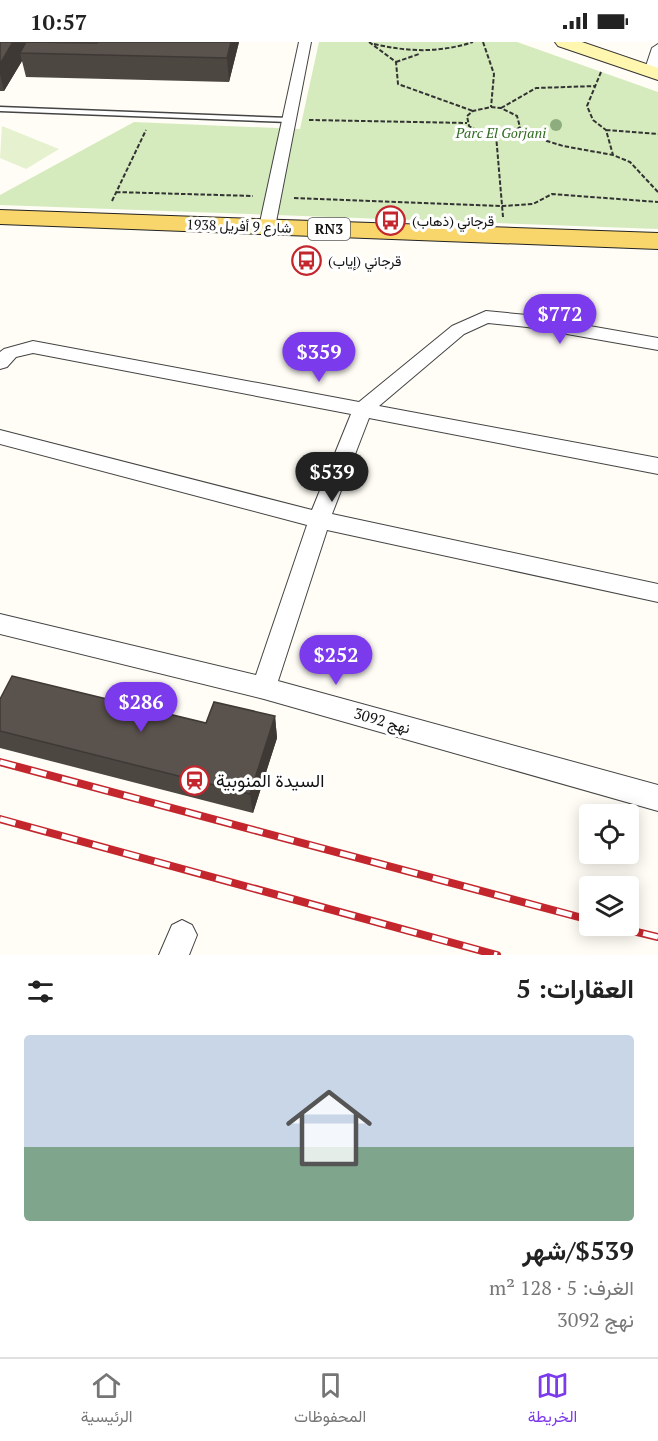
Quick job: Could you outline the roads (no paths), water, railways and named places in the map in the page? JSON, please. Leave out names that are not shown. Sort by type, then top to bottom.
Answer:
[{"type":"main road","name":"شارع 9 أفريل 1938","points":[[0,217],[658,241]]},
{"type":"main road","name":"شارع 9 أفريل 1938","points":[[0,236],[658,258]]},
{"type":"street","points":[[267,227],[305,42]]},
{"type":"street","points":[[565,42],[654,73],[658,48]]},
{"type":"street","points":[[264,688],[319,520],[362,410],[458,330],[486,317],[527,321],[658,344]]},
{"type":"street","points":[[0,363],[10,353],[33,347],[658,466]]},
{"type":"street","points":[[0,437],[319,520],[658,593]]},
{"type":"street","name":"نهج 3092","points":[[0,624],[264,688],[658,798]]},
{"type":"lane","points":[[0,109],[289,120]]},
{"type":"railway","points":[[0,762],[579,917]]},
{"type":"railway","points":[[0,819],[497,955]]},
{"type":"railway","points":[[639,932],[658,937]]},
{"type":"place","name":"قرجاني (ذهاب)","points":[[391,221]]},
{"type":"place","name":"قرجاني (إياب)","points":[[307,261]]},
{"type":"place","name":"السيدة المنوبية","points":[[195,781]]},
{"type":"park label","name":"Parc El Gorjani","points":[[501,133]]}]
